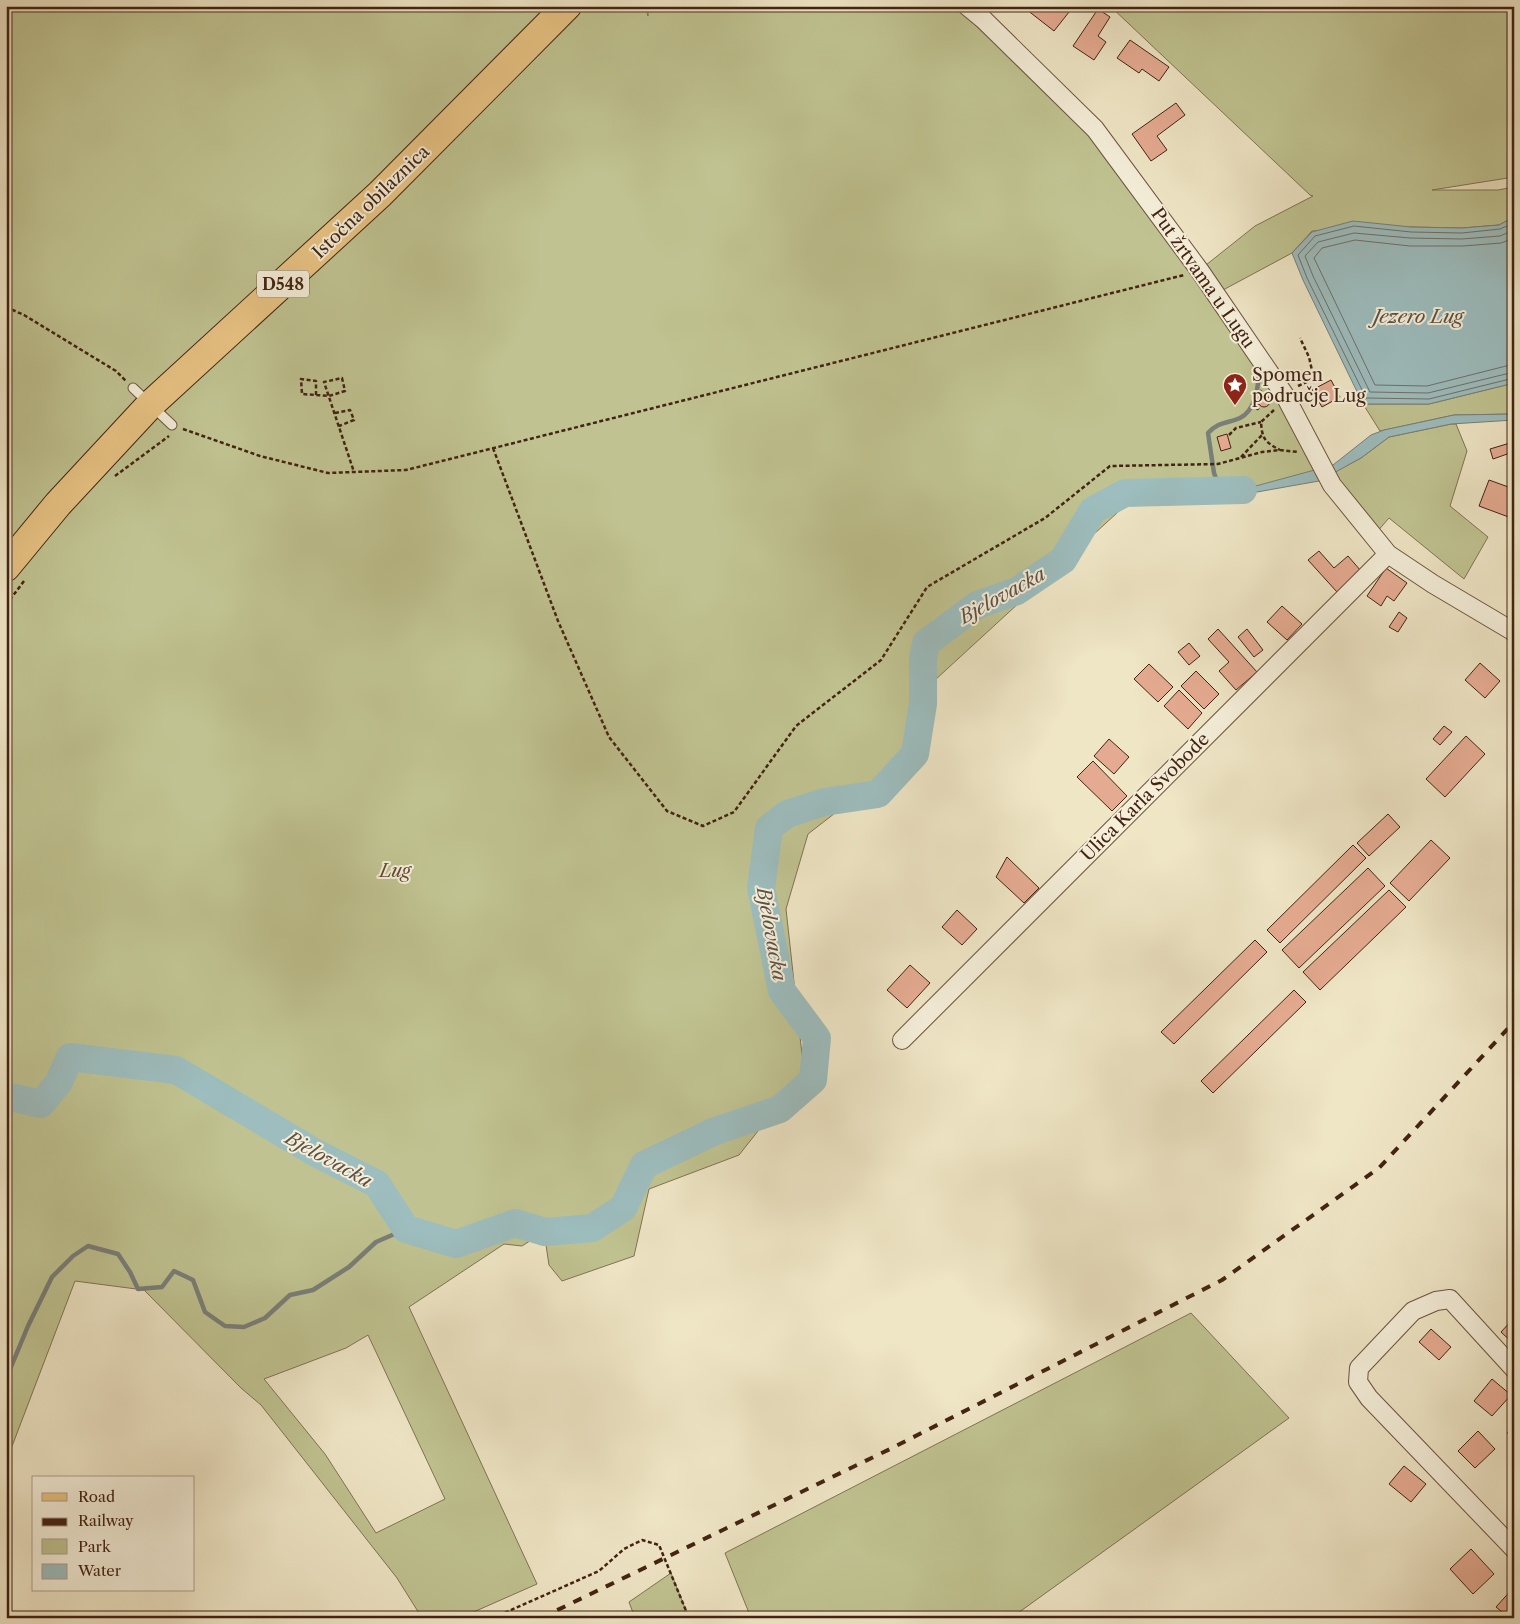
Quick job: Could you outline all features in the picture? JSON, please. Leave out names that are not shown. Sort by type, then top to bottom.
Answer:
[{"type":"main road","name":"Istočna obilaznica","points":[[17,571],[58,504],[141,397],[380,194],[567,6]]},
{"type":"street","name":"Put žrtvama u Lugu","points":[[967,6],[984,20],[1095,129],[1200,271],[1285,396],[1332,484],[1388,554],[1433,584],[1514,632]]},
{"type":"street","name":"Ulica Karla Svobode","points":[[902,1040],[1388,554]]},
{"type":"street","points":[[1514,1369],[1450,1299],[1436,1301],[1413,1311],[1359,1368],[1358,1382],[1369,1398],[1514,1549]]},
{"type":"lane","points":[[141,397],[176,426]]},
{"type":"path","points":[[110,480],[176,426],[260,456],[328,473],[406,470],[1200,271]]},
{"type":"path","points":[[6,307],[24,315],[116,370],[141,397]]},
{"type":"path","points":[[1229,435],[1236,428],[1261,422],[1285,396],[1309,381],[1313,375],[1309,357],[1300,338]]},
{"type":"path","points":[[316,395],[316,381],[301,379],[302,394],[329,396],[345,391],[342,378],[324,382],[329,396],[339,426],[354,472]]},
{"type":"path","points":[[335,414],[350,410],[354,420],[339,426]]},
{"type":"path","points":[[1261,422],[1262,435],[1267,443],[1280,450],[1317,458]]},
{"type":"path","points":[[1241,458],[1262,435]]},
{"type":"path","points":[[493,448],[558,621],[609,737],[667,811],[703,826],[734,812],[796,726],[881,660],[927,587],[1045,518],[1110,466],[1218,464],[1280,450]]},
{"type":"path","points":[[6,605],[17,571]]},
{"type":"path","points":[[493,1618],[599,1572],[624,1549],[642,1540],[658,1544],[689,1618]]},
{"type":"green space","name":"Lug","points":[[6,6],[645,6],[648,16],[648,6],[955,6],[1088,131],[1243,339],[1300,435],[1318,473],[1281,484],[1130,501],[910,703],[910,755],[808,834],[786,909],[804,1073],[739,1155],[649,1189],[634,1256],[562,1281],[549,1265],[544,1232],[522,1246],[504,1244],[409,1307],[537,1584],[460,1618],[422,1618],[397,1578],[261,1405],[241,1388],[144,1290],[75,1281],[6,1462]],"holes":[[[368,1335],[445,1499],[376,1533],[325,1454],[264,1379],[346,1348]]]},
{"type":"green space","points":[[1110,6],[1514,6],[1514,177],[1432,190],[1498,190],[1514,187],[1514,217],[1499,225],[1462,228],[1411,227],[1312,231],[1292,253],[1223,290],[1206,265],[1255,226],[1313,196]]},
{"type":"green space","points":[[1514,383],[1514,414],[1454,415],[1380,431],[1363,404],[1429,404]]},
{"type":"green space","points":[[1456,424],[1467,451],[1450,506],[1488,537],[1464,579],[1389,518],[1376,533],[1331,474],[1361,458],[1389,437]]},
{"type":"green space","points":[[1191,1313],[1289,1418],[1011,1618],[751,1618],[725,1553]]},
{"type":"green space","points":[[671,1573],[689,1618],[635,1618],[629,1602]]},
{"type":"water","name":"Jezero Lug","points":[[1514,217],[1514,383],[1429,404],[1363,404],[1303,280],[1292,253],[1312,232],[1353,221],[1411,227],[1462,228],[1499,225]]},
{"type":"water","points":[[1514,414],[1514,420],[1451,424],[1389,437],[1361,458],[1319,481],[1257,492],[1243,490],[1206,491],[1227,487],[1252,487],[1333,465],[1371,435],[1384,430],[1454,415]]},
{"type":"building","points":[[1022,6],[1073,6],[1073,7],[1054,31]]},
{"type":"building","points":[[1098,9],[1110,17],[1098,36],[1106,42],[1094,60],[1073,46]]},
{"type":"building","points":[[1130,40],[1169,67],[1159,81],[1142,69],[1139,73],[1117,58]]},
{"type":"building","points":[[1176,103],[1185,115],[1157,136],[1167,150],[1151,161],[1132,134]]},
{"type":"building","points":[[1331,380],[1340,397],[1322,407],[1312,390]]},
{"type":"building","points":[[1260,390],[1262,391],[1257,400],[1259,409],[1257,410],[1255,400]]},
{"type":"building","points":[[1262,395],[1266,395],[1270,401],[1266,407],[1262,407],[1258,403],[1258,399]]},
{"type":"building","points":[[1227,434],[1231,448],[1221,451],[1217,437]]},
{"type":"building","points":[[1510,443],[1513,452],[1493,459],[1490,449]]},
{"type":"building","points":[[1489,480],[1514,489],[1514,519],[1479,506]]},
{"type":"building","points":[[1319,551],[1334,568],[1348,556],[1361,571],[1337,592],[1308,560]]},
{"type":"building","points":[[1386,568],[1407,583],[1394,601],[1387,596],[1381,606],[1367,596]]},
{"type":"building","points":[[1282,606],[1302,624],[1287,640],[1267,622]]},
{"type":"building","points":[[1399,612],[1407,618],[1398,632],[1389,627]]},
{"type":"building","points":[[1218,629],[1257,672],[1236,690],[1219,671],[1229,662],[1208,639]]},
{"type":"building","points":[[1247,629],[1263,650],[1254,657],[1238,637]]},
{"type":"building","points":[[1189,643],[1200,656],[1189,665],[1178,652]]},
{"type":"building","points":[[1480,663],[1500,681],[1485,698],[1465,680]]},
{"type":"building","points":[[1149,664],[1173,687],[1158,702],[1134,679]]},
{"type":"building","points":[[1196,671],[1219,694],[1204,709],[1181,686]]},
{"type":"building","points":[[1179,690],[1202,713],[1188,729],[1164,706]]},
{"type":"building","points":[[1444,726],[1452,732],[1440,745],[1433,739]]},
{"type":"building","points":[[1466,736],[1485,754],[1445,797],[1426,779]]},
{"type":"building","points":[[1109,739],[1129,757],[1114,774],[1094,756]]},
{"type":"building","points":[[1093,761],[1127,796],[1112,811],[1077,777]]},
{"type":"building","points":[[1388,814],[1400,827],[1369,856],[1357,843]]},
{"type":"building","points":[[1431,840],[1450,858],[1409,901],[1390,883]]},
{"type":"building","points":[[1353,845],[1366,858],[1280,943],[1267,930]]},
{"type":"building","points":[[1007,857],[1039,888],[1024,903],[996,877]]},
{"type":"building","points":[[1368,868],[1385,886],[1299,968],[1282,950]]},
{"type":"building","points":[[1389,890],[1406,907],[1320,990],[1303,972]]},
{"type":"building","points":[[957,910],[977,929],[962,945],[942,927]]},
{"type":"building","points":[[1255,940],[1267,952],[1174,1044],[1161,1032]]},
{"type":"building","points":[[910,965],[930,983],[907,1008],[887,990]]},
{"type":"building","points":[[1294,990],[1306,1002],[1213,1093],[1201,1081]]},
{"type":"building","points":[[1514,1320],[1514,1344],[1501,1332]]},
{"type":"building","points":[[1431,1329],[1451,1347],[1439,1360],[1419,1342]]},
{"type":"building","points":[[1492,1379],[1511,1395],[1492,1416],[1474,1401]]},
{"type":"building","points":[[1514,1425],[1514,1438],[1507,1433]]},
{"type":"building","points":[[1478,1431],[1495,1449],[1475,1468],[1458,1451]]},
{"type":"building","points":[[1404,1466],[1426,1484],[1411,1502],[1389,1484]]},
{"type":"building","points":[[1471,1549],[1494,1574],[1473,1594],[1450,1569]]},
{"type":"building","points":[[1514,1587],[1514,1618],[1509,1618],[1496,1607]]},
{"type":"waterway","points":[[1221,491],[1214,473],[1208,433],[1220,425],[1240,418],[1250,409],[1256,396],[1260,367]]},
{"type":"waterway","name":"Bjelovacka","points":[[6,1096],[41,1104],[59,1082],[70,1057],[176,1070],[314,1152],[377,1184],[406,1229],[456,1244],[515,1223],[545,1232],[592,1228],[623,1208],[644,1165],[713,1132],[780,1109],[813,1080],[817,1038],[782,991],[761,888],[769,828],[787,814],[824,802],[878,794],[915,754],[923,704],[923,659],[926,643],[977,605],[1017,591],[1063,560],[1093,510],[1125,493],[1243,490]]},
{"type":"waterway","points":[[6,1379],[28,1326],[52,1277],[73,1256],[88,1246],[118,1254],[138,1289],[162,1287],[174,1271],[193,1280],[205,1312],[225,1326],[244,1327],[265,1318],[290,1295],[313,1290],[349,1267],[376,1242],[406,1229]]},
{"type":"waterway","points":[[6,1614],[10,1618]]},
{"type":"railway","points":[[541,1618],[890,1449],[1222,1280],[1379,1168],[1514,1022]]},
{"type":"place","name":"Spomen područje Lug","points":[[1235,406]]}]
